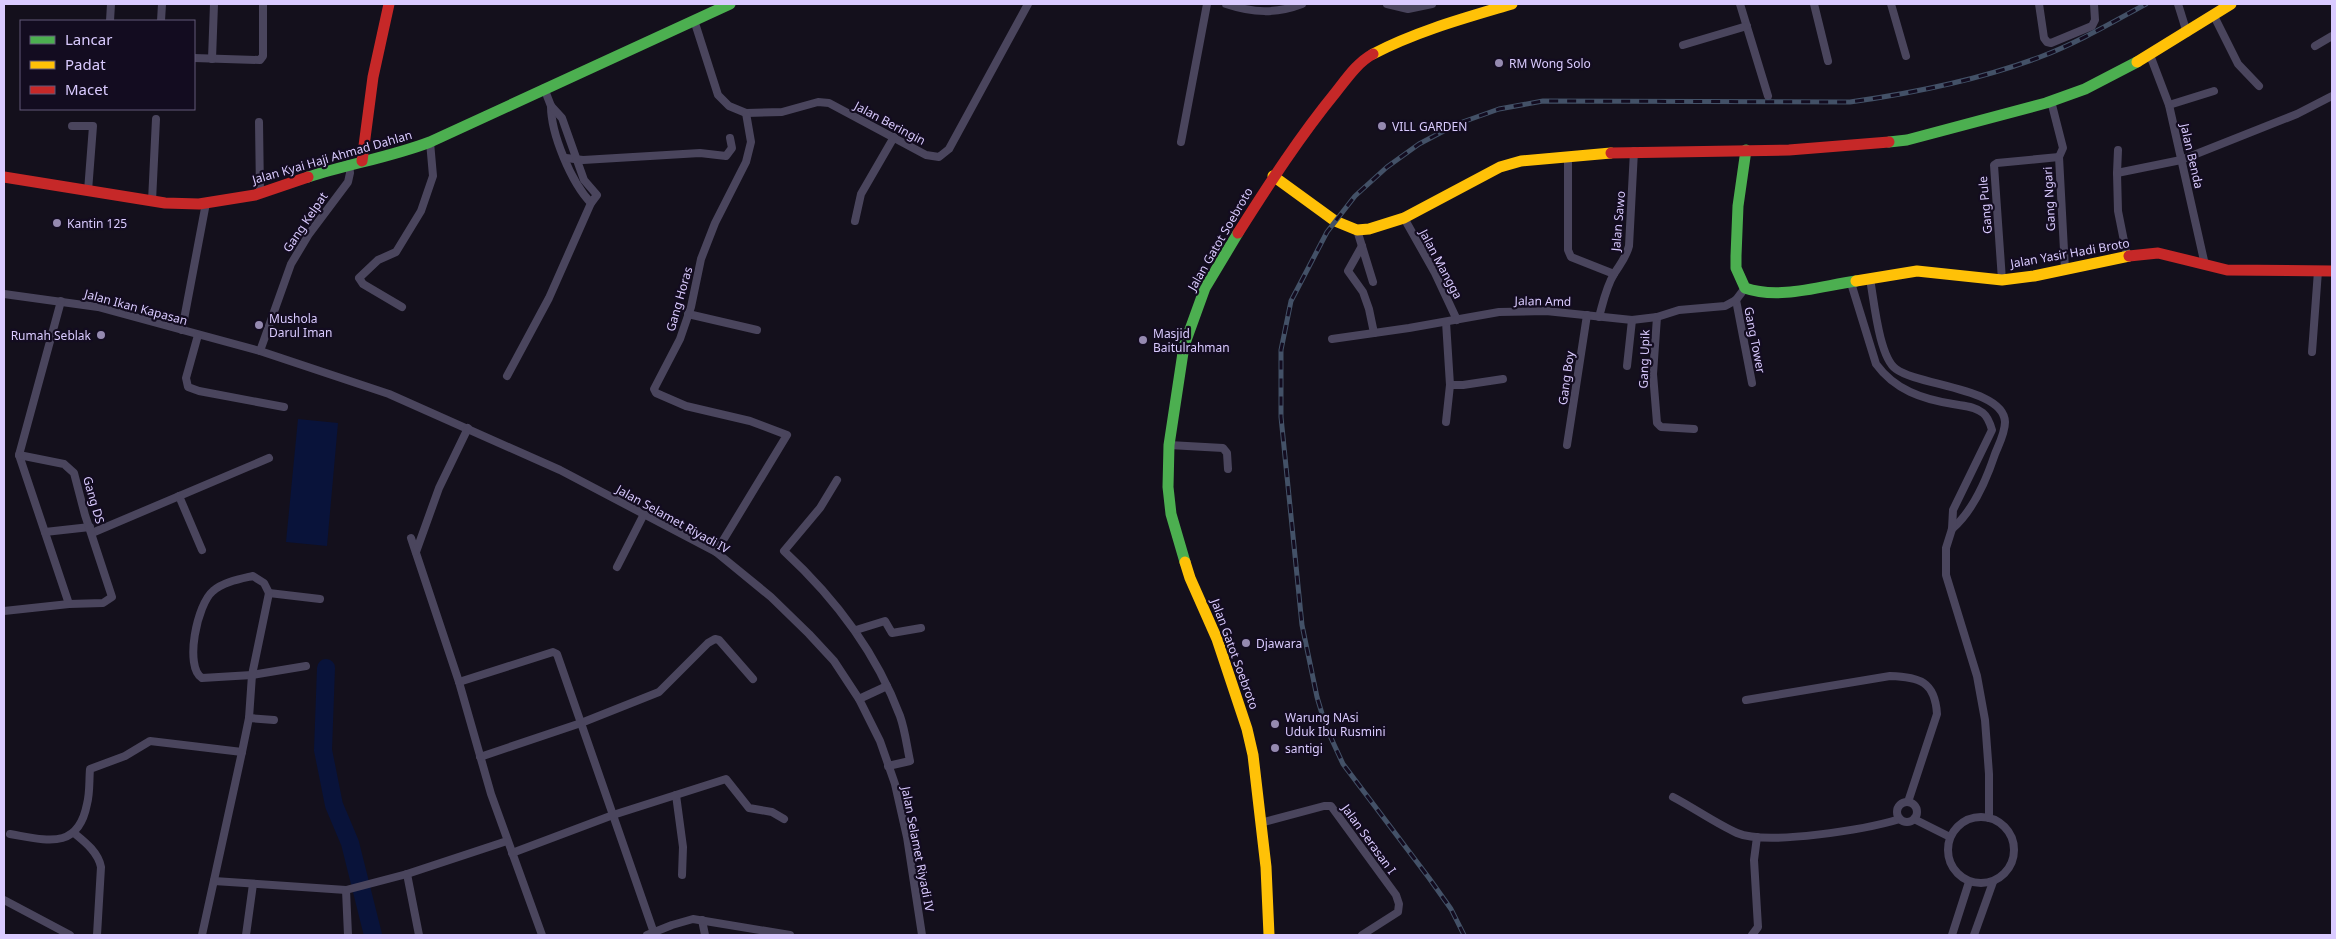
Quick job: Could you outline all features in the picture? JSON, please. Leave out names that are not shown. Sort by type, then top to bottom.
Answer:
[{"type":"street","points":[[110,20],[111,4]]},
{"type":"street","points":[[161,20],[162,4]]},
{"type":"street","points":[[212,58],[214,4]]},
{"type":"street","points":[[195,58],[261,59],[263,4]]},
{"type":"street","points":[[362,161],[373,77],[389,4]]},
{"type":"street","name":"Jalan Kyai Haji Ahmad Dahlan","points":[[4,177],[185,205],[260,193],[349,164],[409,150],[430,142],[730,4]]},
{"type":"street","name":"Jalan Beringin","points":[[746,114],[782,112],[826,102],[926,155],[935,157],[944,154],[985,86],[1028,4]]},
{"type":"street","points":[[1181,142],[1207,4]]},
{"type":"street","points":[[1226,4],[1237,8],[1278,12],[1302,4]]},
{"type":"street","points":[[1387,4],[1408,9],[1432,4]]},
{"type":"street","name":"Jalan Gatot Soebroto","points":[[1269,935],[1266,867],[1253,755],[1247,729],[1217,639],[1190,578],[1176,536],[1168,487],[1169,445],[1184,346],[1205,288],[1273,176],[1337,88],[1366,58],[1395,43],[1436,26],[1512,4]]},
{"type":"street","points":[[1740,4],[1768,96]]},
{"type":"street","points":[[1814,4],[1828,61]]},
{"type":"street","points":[[1892,4],[1906,56]]},
{"type":"street","points":[[2039,4],[2044,38],[2047,42],[2052,42],[2092,26],[2095,20],[2094,4]]},
{"type":"street","points":[[2178,4],[2187,33]]},
{"type":"street","points":[[1273,176],[1334,221],[1357,230],[1369,229],[1404,218],[1500,167],[1521,161],[1634,150],[1746,150],[1863,146],[1908,140],[2051,101],[2084,89],[2150,55],[2231,4]]},
{"type":"street","points":[[2214,16],[2238,64],[2259,86]]},
{"type":"street","points":[[694,20],[718,95],[724,104],[746,114]]},
{"type":"street","points":[[1683,45],[1747,26]]},
{"type":"street","points":[[2316,46],[2332,36]]},
{"type":"street","name":"Jalan Benda","points":[[2150,55],[2169,105],[2205,265]]},
{"type":"street","points":[[544,88],[551,106],[552,123],[576,185],[591,203]]},
{"type":"street","points":[[2169,105],[2214,90]]},
{"type":"street","points":[[2117,173],[2181,160],[2297,114],[2332,96]]},
{"type":"street","name":"Gang Ngari","points":[[2051,101],[2063,148],[2058,157],[2065,269]]},
{"type":"street","points":[[507,376],[548,298],[591,203],[597,195],[584,180],[562,118],[551,106]]},
{"type":"street","name":"Gang Horas","points":[[716,552],[787,435],[750,421],[686,406],[654,391],[656,383],[680,339],[701,259],[715,223],[741,173],[748,155],[751,142],[746,114]]},
{"type":"street","points":[[152,201],[156,119]]},
{"type":"street","points":[[259,122],[260,193]]},
{"type":"street","points":[[72,126],[93,126],[88,191]]},
{"type":"street","points":[[855,220],[861,194],[894,137]]},
{"type":"street","points":[[566,158],[700,153],[726,156],[732,148],[730,138]]},
{"type":"street","points":[[402,308],[363,284],[360,278],[378,260],[396,252],[421,211],[430,190],[433,176],[430,142]]},
{"type":"street","name":"Jalan Sawo","points":[[1599,316],[1614,274],[1623,264],[1629,246],[1634,150]]},
{"type":"street","points":[[1736,300],[1745,288],[1736,268],[1736,256],[1738,206],[1746,150]]},
{"type":"street","points":[[2118,150],[2118,211],[2127,256]]},
{"type":"street","points":[[1568,156],[1568,250],[1571,257],[1614,274]]},
{"type":"street","name":"Gang Pule","points":[[2002,280],[1994,166],[1998,163],[2058,157]]},
{"type":"street","name":"Gang Kelpat","points":[[260,351],[291,264],[309,234],[348,182],[349,164]]},
{"type":"street","points":[[182,330],[206,203]]},
{"type":"street","name":"Jalan Mangga","points":[[1404,218],[1435,272],[1457,320]]},
{"type":"street","points":[[1357,230],[1374,282]]},
{"type":"street","points":[[1362,246],[1348,271],[1363,292],[1370,309],[1374,333]]},
{"type":"street","name":"Jalan Yasir Hadi Broto","points":[[1745,288],[1769,293],[1851,283],[1917,272],[2002,280],[2034,276],[2127,256],[2158,253],[2227,270],[2332,270]]},
{"type":"street","points":[[2312,352],[2318,271]]},
{"type":"street","points":[[1870,279],[1887,358],[1895,369],[1915,378],[1977,394],[2001,410],[2005,420],[2003,434],[1989,473],[1965,518],[1952,529]]},
{"type":"street","points":[[1851,283],[1876,364],[1883,374],[1902,389],[1923,398],[1982,411],[1988,417],[1992,430],[1952,510],[1952,529],[1946,548],[1946,574],[1977,676],[1986,720],[1989,818]]},
{"type":"street","name":"Jalan Ikan Kapasan","points":[[4,294],[98,306],[260,351]]},
{"type":"street","name":"Jalan Amd","points":[[1332,339],[1499,312],[1546,311],[1632,320],[1657,317],[1679,310],[1725,306],[1736,300]]},
{"type":"street","name":"Gang Tower","points":[[1736,300],[1752,383]]},
{"type":"street","points":[[4,611],[68,604],[19,454],[61,301]]},
{"type":"street","points":[[688,314],[758,330]]},
{"type":"street","name":"Gang Boy","points":[[1568,445],[1587,315]]},
{"type":"street","name":"Gang Upik","points":[[1657,317],[1653,374],[1657,423],[1661,427],[1694,429]]},
{"type":"street","points":[[1628,366],[1632,320]]},
{"type":"street","points":[[1446,322],[1450,385],[1446,422]]},
{"type":"street","points":[[198,335],[186,378],[188,386],[199,391],[284,407]]},
{"type":"street","name":"Jalan Selamet Riyadi IV","points":[[260,351],[389,394],[560,470],[716,552],[771,597],[834,661],[859,698],[880,741],[907,837],[922,935]]},
{"type":"street","points":[[1876,364],[1887,358]]},
{"type":"street","points":[[1450,385],[1503,379]]},
{"type":"street","points":[[416,552],[439,488],[468,428]]},
{"type":"street","points":[[1992,430],[2003,434]]},
{"type":"street","points":[[1169,445],[1223,448],[1227,453],[1228,468]]},
{"type":"street","name":"Gang DS","points":[[19,454],[64,464],[74,473],[112,597],[102,603],[68,604]]},
{"type":"street","name":"Gang DS","points":[[91,530],[269,458]]},
{"type":"street","points":[[837,480],[820,508],[784,551],[814,579],[856,630],[887,686],[901,718],[910,762],[888,766]]},
{"type":"street","points":[[179,496],[202,550]]},
{"type":"street","points":[[617,567],[644,514]]},
{"type":"street","points":[[44,532],[91,530]]},
{"type":"street","points":[[411,538],[459,682],[480,757],[542,935]]},
{"type":"street","points":[[202,935],[249,718],[252,675],[269,593],[264,583],[253,576],[238,579],[214,590],[205,600],[194,638],[194,668],[199,676],[208,678],[252,675],[306,666]]},
{"type":"street","points":[[269,593],[320,599]]},
{"type":"street","points":[[856,630],[884,621],[892,633],[920,628]]},
{"type":"street","points":[[480,757],[580,723],[659,692],[708,643],[715,639],[719,640],[753,678]]},
{"type":"street","points":[[459,682],[555,652],[613,815],[650,934],[683,921],[702,920],[790,935]]},
{"type":"street","points":[[1746,700],[1890,676],[1908,676],[1920,680],[1930,688],[1936,700],[1936,714],[1908,802]]},
{"type":"street","points":[[859,698],[887,686]]},
{"type":"street","points":[[249,718],[274,720]]},
{"type":"street","points":[[10,834],[54,841],[74,833],[84,818],[88,802],[90,769],[125,756],[150,741],[242,752]]},
{"type":"street","points":[[512,852],[613,815],[726,779],[740,800],[749,808],[772,812],[784,819]]},
{"type":"street","points":[[676,795],[683,847],[682,875]]},
{"type":"street","points":[[1673,797],[1738,833],[1757,838],[1853,830],[1900,819],[1909,822],[1914,819],[1916,809],[1908,802]]},
{"type":"street","points":[[1900,819],[1897,815],[1900,805],[1908,802]]},
{"type":"street","name":"Jalan Serasan I","points":[[1260,823],[1324,806],[1331,806],[1396,895],[1399,904],[1398,912],[1362,935]]},
{"type":"street","points":[[1973,818],[1989,818],[2005,828],[2009,833],[2014,845],[2013,860],[2005,873],[1992,882],[1977,884],[1970,882],[1955,871],[1948,855],[1950,837],[1959,824],[1973,818]]},
{"type":"street","points":[[1914,819],[1950,837]]},
{"type":"street","points":[[74,833],[89,846],[101,866],[97,935]]},
{"type":"street","points":[[1752,935],[1758,927],[1754,860],[1757,838]]},
{"type":"street","points":[[214,881],[349,890],[407,874],[508,841]]},
{"type":"street","points":[[407,874],[419,935]]},
{"type":"street","points":[[1952,935],[1970,882]]},
{"type":"street","points":[[1974,935],[1992,882]]},
{"type":"street","points":[[246,935],[253,884]]},
{"type":"street","points":[[348,935],[349,890]]},
{"type":"street","points":[[4,900],[57,926],[70,935]]},
{"type":"street","points":[[702,920],[705,935]]},
{"type":"street","points":[[52,935],[57,926]]},
{"type":"water","points":[[298,419],[338,423],[327,546],[286,542]]},
{"type":"waterway","points":[[326,668],[323,750],[334,805],[350,843],[373,935]]},
{"type":"railway","points":[[1464,935],[1451,909],[1343,764],[1326,727],[1317,697],[1302,625],[1281,417],[1281,350],[1291,301],[1327,232],[1355,196],[1387,167],[1419,144],[1457,124],[1499,109],[1543,101],[1850,102],[1946,85],[2017,65],[2067,45],[2146,4]]},
{"type":"traffic: fast","points":[[308,177],[430,142],[730,4]]},
{"type":"traffic: fast","points":[[1889,142],[1907,140],[2046,103],[2085,89],[2137,62]]},
{"type":"traffic: fast","points":[[1746,150],[1738,206],[1736,256],[1736,268],[1745,288],[1772,293],[1800,291],[1856,281]]},
{"type":"traffic: fast","points":[[1185,562],[1171,514],[1168,487],[1169,445],[1184,346],[1205,288],[1238,233]]},
{"type":"traffic: slow","points":[[1373,54],[1424,32],[1512,4]]},
{"type":"traffic: slow","points":[[2137,62],[2231,4]]},
{"type":"traffic: slow","points":[[1273,176],[1335,221],[1357,230],[1369,229],[1404,218],[1500,167],[1521,161],[1611,153]]},
{"type":"traffic: slow","points":[[1856,281],[1917,271],[2002,280],[2034,276],[2129,256]]},
{"type":"traffic: slow","points":[[1185,562],[1190,578],[1217,639],[1247,729],[1253,755],[1266,867],[1269,935]]},
{"type":"traffic: jam","points":[[362,161],[373,77],[389,4]]},
{"type":"traffic: jam","points":[[1238,233],[1273,178],[1310,126],[1353,71],[1362,61],[1373,54]]},
{"type":"traffic: jam","points":[[1611,153],[1789,150],[1889,142]]},
{"type":"traffic: jam","points":[[4,177],[165,203],[199,204],[255,195],[308,177]]},
{"type":"traffic: jam","points":[[2129,256],[2158,253],[2227,270],[2332,271]]},
{"type":"place","name":"RM Wong Solo","points":[[1499,63]]},
{"type":"place","name":"VILL GARDEN","points":[[1382,126]]},
{"type":"place","name":"Kantin 125","points":[[57,223]]},
{"type":"place","name":"Mushola Darul Iman","points":[[259,325]]},
{"type":"place","name":"Rumah Seblak","points":[[101,335]]},
{"type":"place","name":"Masjid Baitulrahman","points":[[1143,340]]},
{"type":"place","name":"Djawara","points":[[1246,643]]},
{"type":"place","name":"Warung NAsi Uduk Ibu Rusmini","points":[[1275,724]]},
{"type":"place","name":"santigi","points":[[1275,748]]}]
